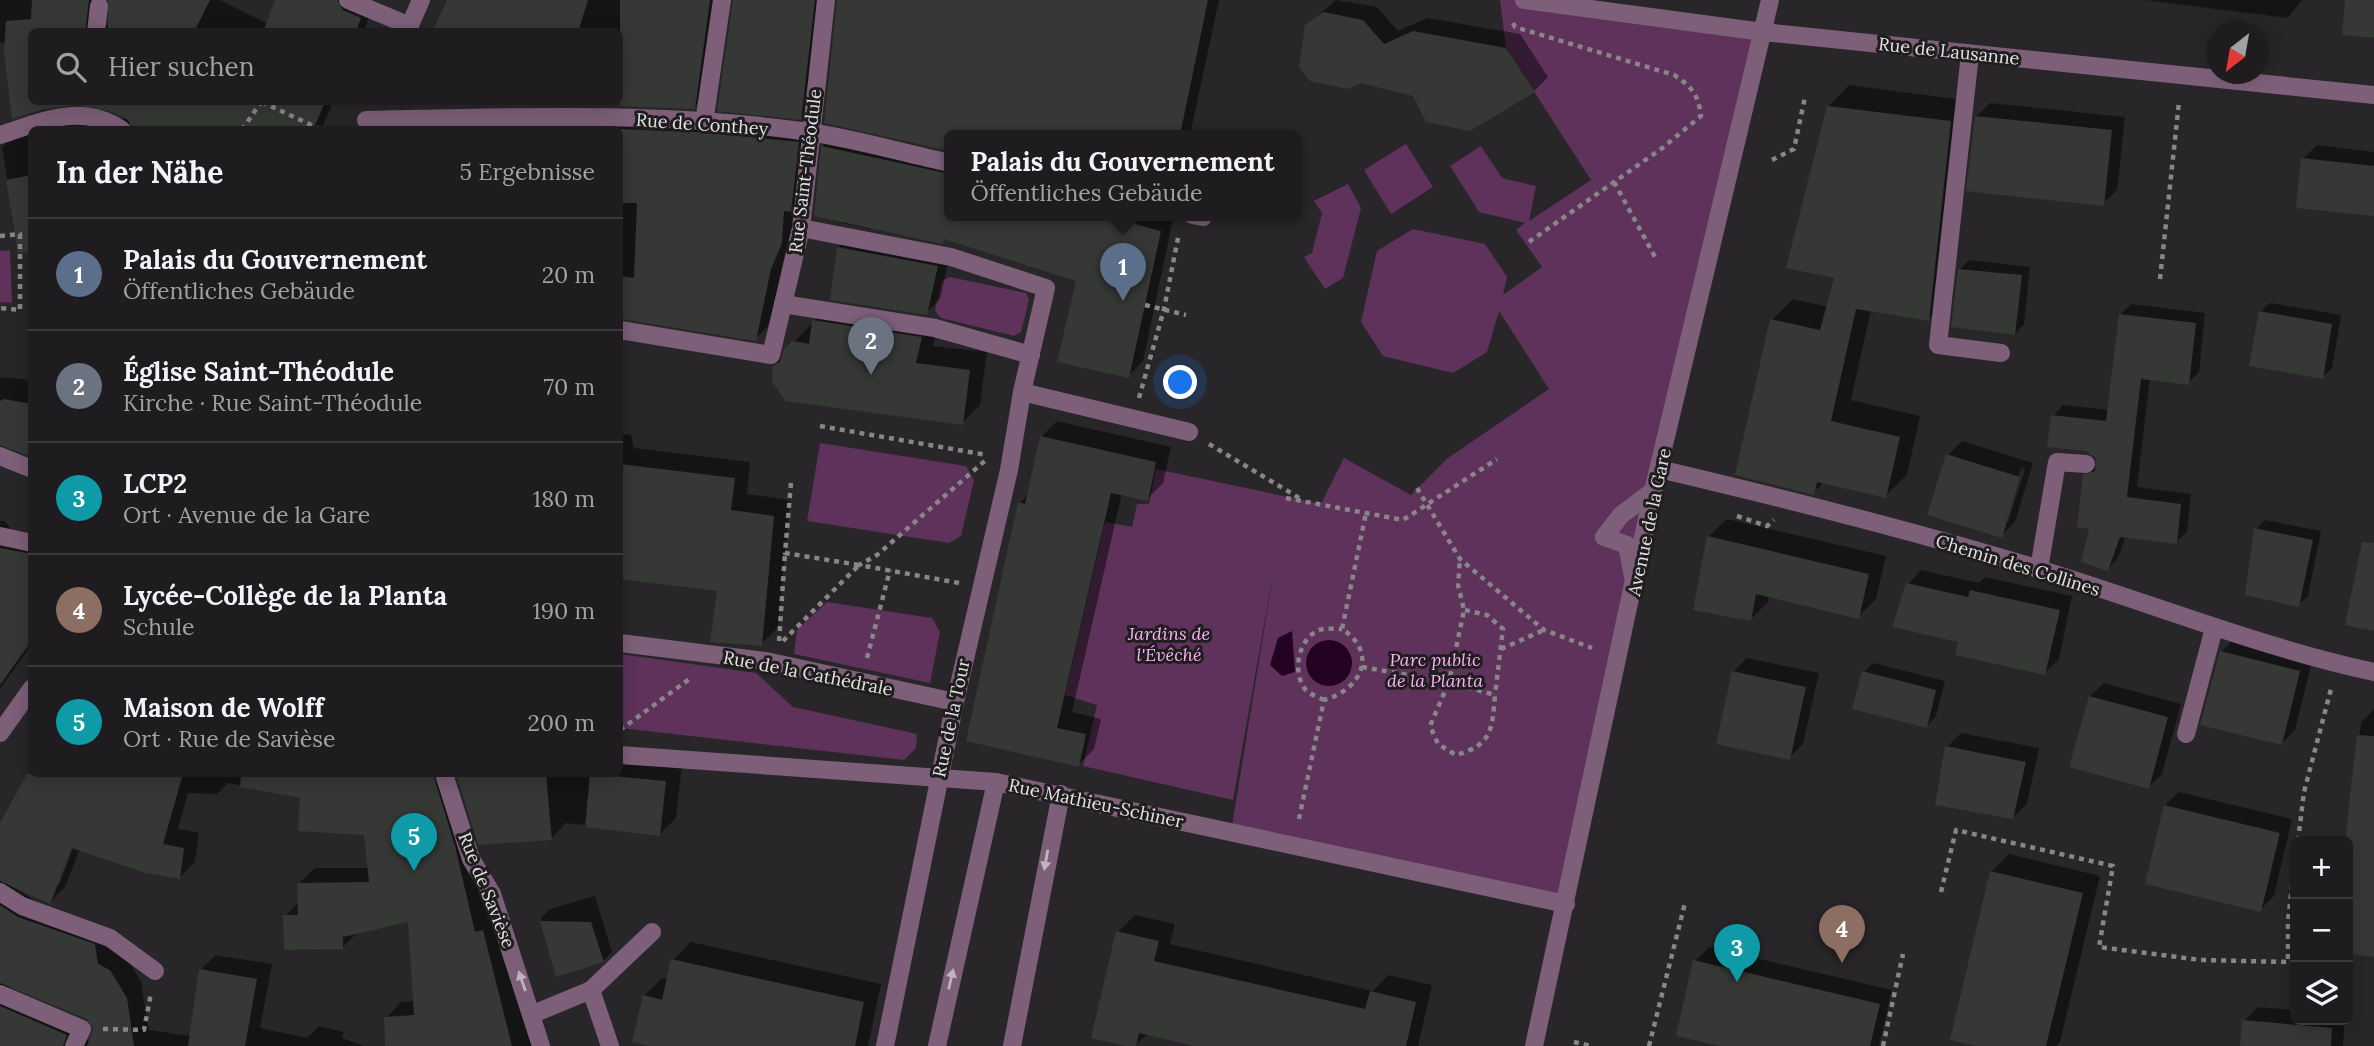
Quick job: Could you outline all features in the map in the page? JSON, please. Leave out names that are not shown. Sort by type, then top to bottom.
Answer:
[{"type":"street","points":[[348,0],[406,28]]},
{"type":"street","points":[[408,28],[421,0]]},
{"type":"street","points":[[704,122],[722,0]]},
{"type":"street","name":"Rue Saint-Théodule","points":[[623,331],[771,355],[801,228],[809,132],[826,0]]},
{"type":"street","name":"Rue de Lausanne","points":[[1524,0],[1763,32],[2374,95]]},
{"type":"street","name":"Avenue de la Gare","points":[[1534,1046],[1635,587],[1653,491],[1770,0]]},
{"type":"street","points":[[96,28],[99,6]]},
{"type":"street","points":[[1970,54],[1938,345],[2001,353]]},
{"type":"street","points":[[364,125],[374,105]]},
{"type":"street","points":[[28,126],[63,115],[103,110],[118,126]]},
{"type":"street","name":"Rue de Conthey","points":[[364,125],[633,118],[704,122],[809,132],[944,162]]},
{"type":"street","points":[[0,135],[28,126]]},
{"type":"street","name":"Rue de la Tour","points":[[801,228],[951,257],[1046,288],[1022,392],[1009,470],[954,702],[885,1046]]},
{"type":"street","points":[[783,304],[935,328],[1031,355]]},
{"type":"street","points":[[1022,392],[1189,432]]},
{"type":"street","points":[[0,456],[28,467]]},
{"type":"street","points":[[2039,569],[2057,462],[2085,464]]},
{"type":"street","name":"Chemin des Collines","points":[[1659,469],[2039,569],[2214,628],[2374,672]]},
{"type":"street","points":[[1635,587],[1626,545],[1604,537],[1621,515],[1653,491]]},
{"type":"street","points":[[0,536],[28,542]]},
{"type":"street","points":[[2186,734],[2214,628]]},
{"type":"street","name":"Rue de la Cathédrale","points":[[623,643],[766,661],[954,702]]},
{"type":"street","points":[[0,733],[23,714]]},
{"type":"street","name":"Rue Mathieu-Schiner","points":[[623,755],[996,782],[1566,904]]},
{"type":"street","name":"Rue de Savièse","points":[[445,777],[471,859],[492,894],[533,1014],[541,1046]]},
{"type":"street","points":[[937,1046],[996,782]]},
{"type":"street","points":[[1012,1046],[1061,794]]},
{"type":"street","points":[[0,892],[22,906],[110,938],[155,971]]},
{"type":"street","points":[[533,1014],[591,990],[652,932]]},
{"type":"street","points":[[591,990],[610,1046]]},
{"type":"street","points":[[0,994],[82,1029],[74,1046]]},
{"type":"path","points":[[1511,18],[1515,27],[1674,75],[1690,86],[1699,98],[1701,116],[1526,244]]},
{"type":"path","points":[[1772,160],[1794,149],[1805,97]]},
{"type":"path","points":[[2161,279],[2179,102]]},
{"type":"path","points":[[245,126],[260,105]]},
{"type":"path","points":[[268,105],[313,126]]},
{"type":"path","points":[[1614,182],[1655,257]]},
{"type":"path","points":[[0,236],[20,234],[20,310],[0,308]]},
{"type":"path","points":[[1134,419],[1164,309],[1178,237]]},
{"type":"path","points":[[1145,304],[1186,315]]},
{"type":"path","points":[[791,483],[779,645],[859,565],[877,555],[991,456],[820,426]]},
{"type":"path","points":[[1189,432],[1305,501]]},
{"type":"path","points":[[1286,498],[1403,520],[1497,459]]},
{"type":"path","points":[[1418,488],[1460,559],[1544,630],[1592,648]]},
{"type":"path","points":[[1342,629],[1366,513]]},
{"type":"path","points":[[785,553],[980,587]]},
{"type":"path","points":[[1460,559],[1458,585],[1464,610],[1449,682],[1430,726],[1438,744],[1456,755],[1476,749],[1492,729],[1503,629],[1487,615],[1464,610]]},
{"type":"path","points":[[885,686],[867,657],[890,570]]},
{"type":"path","points":[[1342,629],[1352,635],[1361,650],[1363,667],[1358,680],[1342,695],[1325,700],[1307,691],[1298,677],[1300,652],[1307,639],[1320,630],[1342,629]]},
{"type":"path","points":[[1500,649],[1544,630]]},
{"type":"path","points":[[623,729],[720,656]]},
{"type":"path","points":[[2299,836],[2304,792],[2338,664]]},
{"type":"path","points":[[1363,667],[1449,682],[1495,695]]},
{"type":"path","points":[[1299,819],[1325,700]]},
{"type":"path","points":[[1941,892],[1956,830],[2113,866],[2099,947],[2201,960],[2288,962],[2291,899]]},
{"type":"path","points":[[1649,1046],[1685,904]]},
{"type":"path","points":[[1883,1046],[1903,954]]},
{"type":"path","points":[[82,1029],[144,1030],[155,971]]},
{"type":"path","points":[[1574,1042],[1591,1046]]},
{"type":"green space","name":"Parc public de la Planta","points":[[1500,0],[1524,0],[1763,32],[1566,904],[1231,832],[1275,563],[1233,800],[1083,766],[1097,705],[1065,695],[1105,522],[1132,527],[1137,504],[1149,504],[1156,469],[1321,504],[1344,458],[1411,495],[1448,458],[1549,389],[1499,311],[1487,352],[1453,373],[1383,356],[1361,322],[1377,251],[1413,229],[1485,244],[1507,277],[1503,295],[1542,267],[1516,230],[1525,223],[1479,212],[1450,166],[1481,146],[1502,178],[1536,186],[1529,221],[1591,180],[1506,48]]},
{"type":"green space","points":[[1406,144],[1433,187],[1391,214],[1364,170]]},
{"type":"green space","points":[[1348,184],[1361,208],[1343,278],[1325,289],[1304,257],[1312,253],[1322,213],[1314,201]]},
{"type":"green space","points":[[10,250],[12,303],[0,302],[0,251]]},
{"type":"green space","points":[[950,277],[1026,293],[1029,300],[1021,332],[1014,336],[941,318],[935,311],[942,281]]},
{"type":"green space","points":[[820,443],[966,466],[974,480],[961,536],[949,543],[807,521]]},
{"type":"green space","points":[[827,602],[932,618],[940,632],[930,683],[794,654],[797,630]]},
{"type":"green space","points":[[623,654],[756,673],[793,707],[917,734],[916,748],[904,760],[623,728]]},
{"type":"shaded area","points":[[1292,631],[1295,672],[1282,676],[1270,665],[1278,638]]},
{"type":"shaded area","points":[[1329,640],[1345,647],[1352,663],[1345,679],[1329,686],[1313,679],[1306,663],[1313,647]]},
{"type":"building","points":[[32,0],[89,0],[86,28],[28,28],[28,105],[77,105],[44,109],[12,119],[4,51],[6,21],[31,19]]},
{"type":"building","points":[[108,0],[210,0],[196,28],[108,28]]},
{"type":"building","points":[[275,0],[337,0],[343,10],[361,18],[357,28],[264,28]]},
{"type":"building","points":[[447,0],[588,0],[579,28],[434,28]]},
{"type":"building","points":[[620,0],[710,0],[695,109],[620,106],[623,105],[623,28],[620,28]]},
{"type":"building","points":[[733,0],[815,0],[801,120],[717,111]]},
{"type":"building","points":[[837,0],[1208,0],[1181,130],[944,130],[944,150],[824,123]]},
{"type":"building","points":[[2345,0],[2374,0],[2374,38],[2342,35]]},
{"type":"building","points":[[1323,12],[1363,20],[1384,44],[1413,31],[1506,48],[1535,92],[1470,131],[1426,122],[1413,96],[1361,83],[1348,89],[1310,81],[1299,67],[1305,25]]},
{"type":"building","points":[[77,105],[324,105],[315,126],[131,126],[128,120],[112,112]]},
{"type":"building","points":[[1827,106],[1951,121],[1929,321],[1856,309],[1831,421],[1900,437],[1886,498],[1817,482],[1814,495],[1735,475],[1770,319],[1820,330],[1834,278],[1786,268]]},
{"type":"building","points":[[1975,116],[2112,130],[2104,206],[1966,191]]},
{"type":"building","points":[[623,129],[697,132],[799,142],[791,212],[784,211],[782,243],[771,269],[756,341],[623,319],[623,276],[634,278],[637,203],[623,203]]},
{"type":"building","points":[[821,146],[944,173],[944,221],[1124,221],[1161,231],[1129,378],[1057,362],[1076,281],[944,239],[943,244],[814,216]]},
{"type":"building","points":[[2301,158],[2374,166],[2374,216],[2296,208]]},
{"type":"building","points":[[28,176],[28,252],[18,253],[6,180]]},
{"type":"building","points":[[837,247],[938,266],[927,315],[830,300]]},
{"type":"building","points":[[1958,269],[2022,275],[2015,335],[1951,327]]},
{"type":"building","points":[[2259,311],[2332,324],[2323,379],[2249,366]]},
{"type":"building","points":[[2119,314],[2196,323],[2189,385],[2141,379],[2127,497],[2181,504],[2177,544],[2120,537],[2108,571],[2081,562],[2089,529],[2077,527],[2083,475],[2095,471],[2096,458],[2086,451],[2047,447],[2051,415],[2106,421]]},
{"type":"building","points":[[812,320],[922,337],[916,363],[970,370],[963,425],[785,401],[772,381],[773,366],[780,362],[784,349],[793,341],[809,344]]},
{"type":"building","points":[[4,399],[28,403],[28,456],[0,445],[0,401]]},
{"type":"building","points":[[1040,436],[1156,462],[1148,501],[1111,493],[1057,728],[1086,734],[1079,767],[966,741],[1018,502],[1025,504]]},
{"type":"building","points":[[1946,454],[2020,477],[2002,538],[1927,515]]},
{"type":"building","points":[[623,464],[735,478],[731,510],[774,516],[762,646],[710,642],[717,591],[623,579]]},
{"type":"building","points":[[2254,528],[2313,540],[2299,607],[2245,595]]},
{"type":"building","points":[[1707,536],[1869,574],[1859,619],[1756,594],[1751,621],[1693,610]]},
{"type":"building","points":[[2362,542],[2374,543],[2374,631],[2345,625]]},
{"type":"building","points":[[0,548],[28,553],[28,646],[0,685]]},
{"type":"building","points":[[1906,583],[1968,597],[1970,590],[2060,610],[2045,675],[1955,655],[1958,642],[1892,627]]},
{"type":"building","points":[[2220,651],[2300,671],[2282,745],[2200,725]]},
{"type":"building","points":[[1732,671],[1806,687],[1790,760],[1716,744]]},
{"type":"building","points":[[1862,671],[1936,690],[1927,728],[1852,709]]},
{"type":"building","points":[[2089,696],[2168,717],[2149,789],[2069,767]]},
{"type":"building","points":[[2357,735],[2374,736],[2374,957],[2353,955],[2353,836],[2346,836]]},
{"type":"building","points":[[1945,746],[2026,762],[2013,819],[1935,805]]},
{"type":"building","points":[[27,774],[28,777],[182,777],[163,844],[184,848],[180,879],[145,873],[72,848],[50,904],[0,881],[0,823]]},
{"type":"building","points":[[241,777],[434,777],[455,846],[475,932],[483,930],[512,1046],[385,1046],[384,1017],[414,1015],[408,922],[343,937],[343,949],[284,950],[283,915],[298,915],[297,883],[369,882],[364,835],[298,831],[300,798],[240,787]]},
{"type":"building","points":[[457,777],[546,777],[552,840],[478,845]]},
{"type":"building","points":[[590,777],[666,781],[660,836],[585,827]]},
{"type":"building","points":[[2164,805],[2280,833],[2261,912],[2145,884]]},
{"type":"building","points":[[1990,871],[2083,893],[2046,1046],[1976,1046],[1950,1040]]},
{"type":"building","points":[[0,905],[18,917],[95,944],[98,964],[110,970],[127,998],[134,1046],[87,1046],[93,1029],[87,1019],[0,983]]},
{"type":"building","points":[[540,921],[591,922],[604,962],[556,977]]},
{"type":"building","points":[[1116,931],[1159,941],[1154,961],[1365,1009],[1370,991],[1416,1002],[1406,1046],[1194,1046],[1139,1033],[1136,1046],[1126,1046],[1091,1038]]},
{"type":"building","points":[[671,959],[864,1002],[855,1046],[649,1046],[632,1042],[643,995],[662,1000]]},
{"type":"building","points":[[1693,960],[1880,1004],[1870,1046],[1720,1046],[1676,1036]]},
{"type":"building","points":[[199,969],[257,979],[245,1046],[188,1046]]},
{"type":"building","points":[[0,1006],[67,1035],[63,1046],[0,1046]]},
{"type":"building","points":[[2242,1020],[2332,1028],[2331,1046],[2240,1046]]},
{"type":"place","name":"Palais du Gouvernement","points":[[1123,301]]},
{"type":"place","name":"Église Saint-Théodule","points":[[871,375]]},
{"type":"place","name":"Maison de Wolff","points":[[414,871]]},
{"type":"place","name":"Lycée-Collège de la Planta","points":[[1842,963]]},
{"type":"place","name":"LCP2","points":[[1737,982]]},
{"type":"park label","name":"Jardins de l'Évêché","points":[[1169,643]]}]
